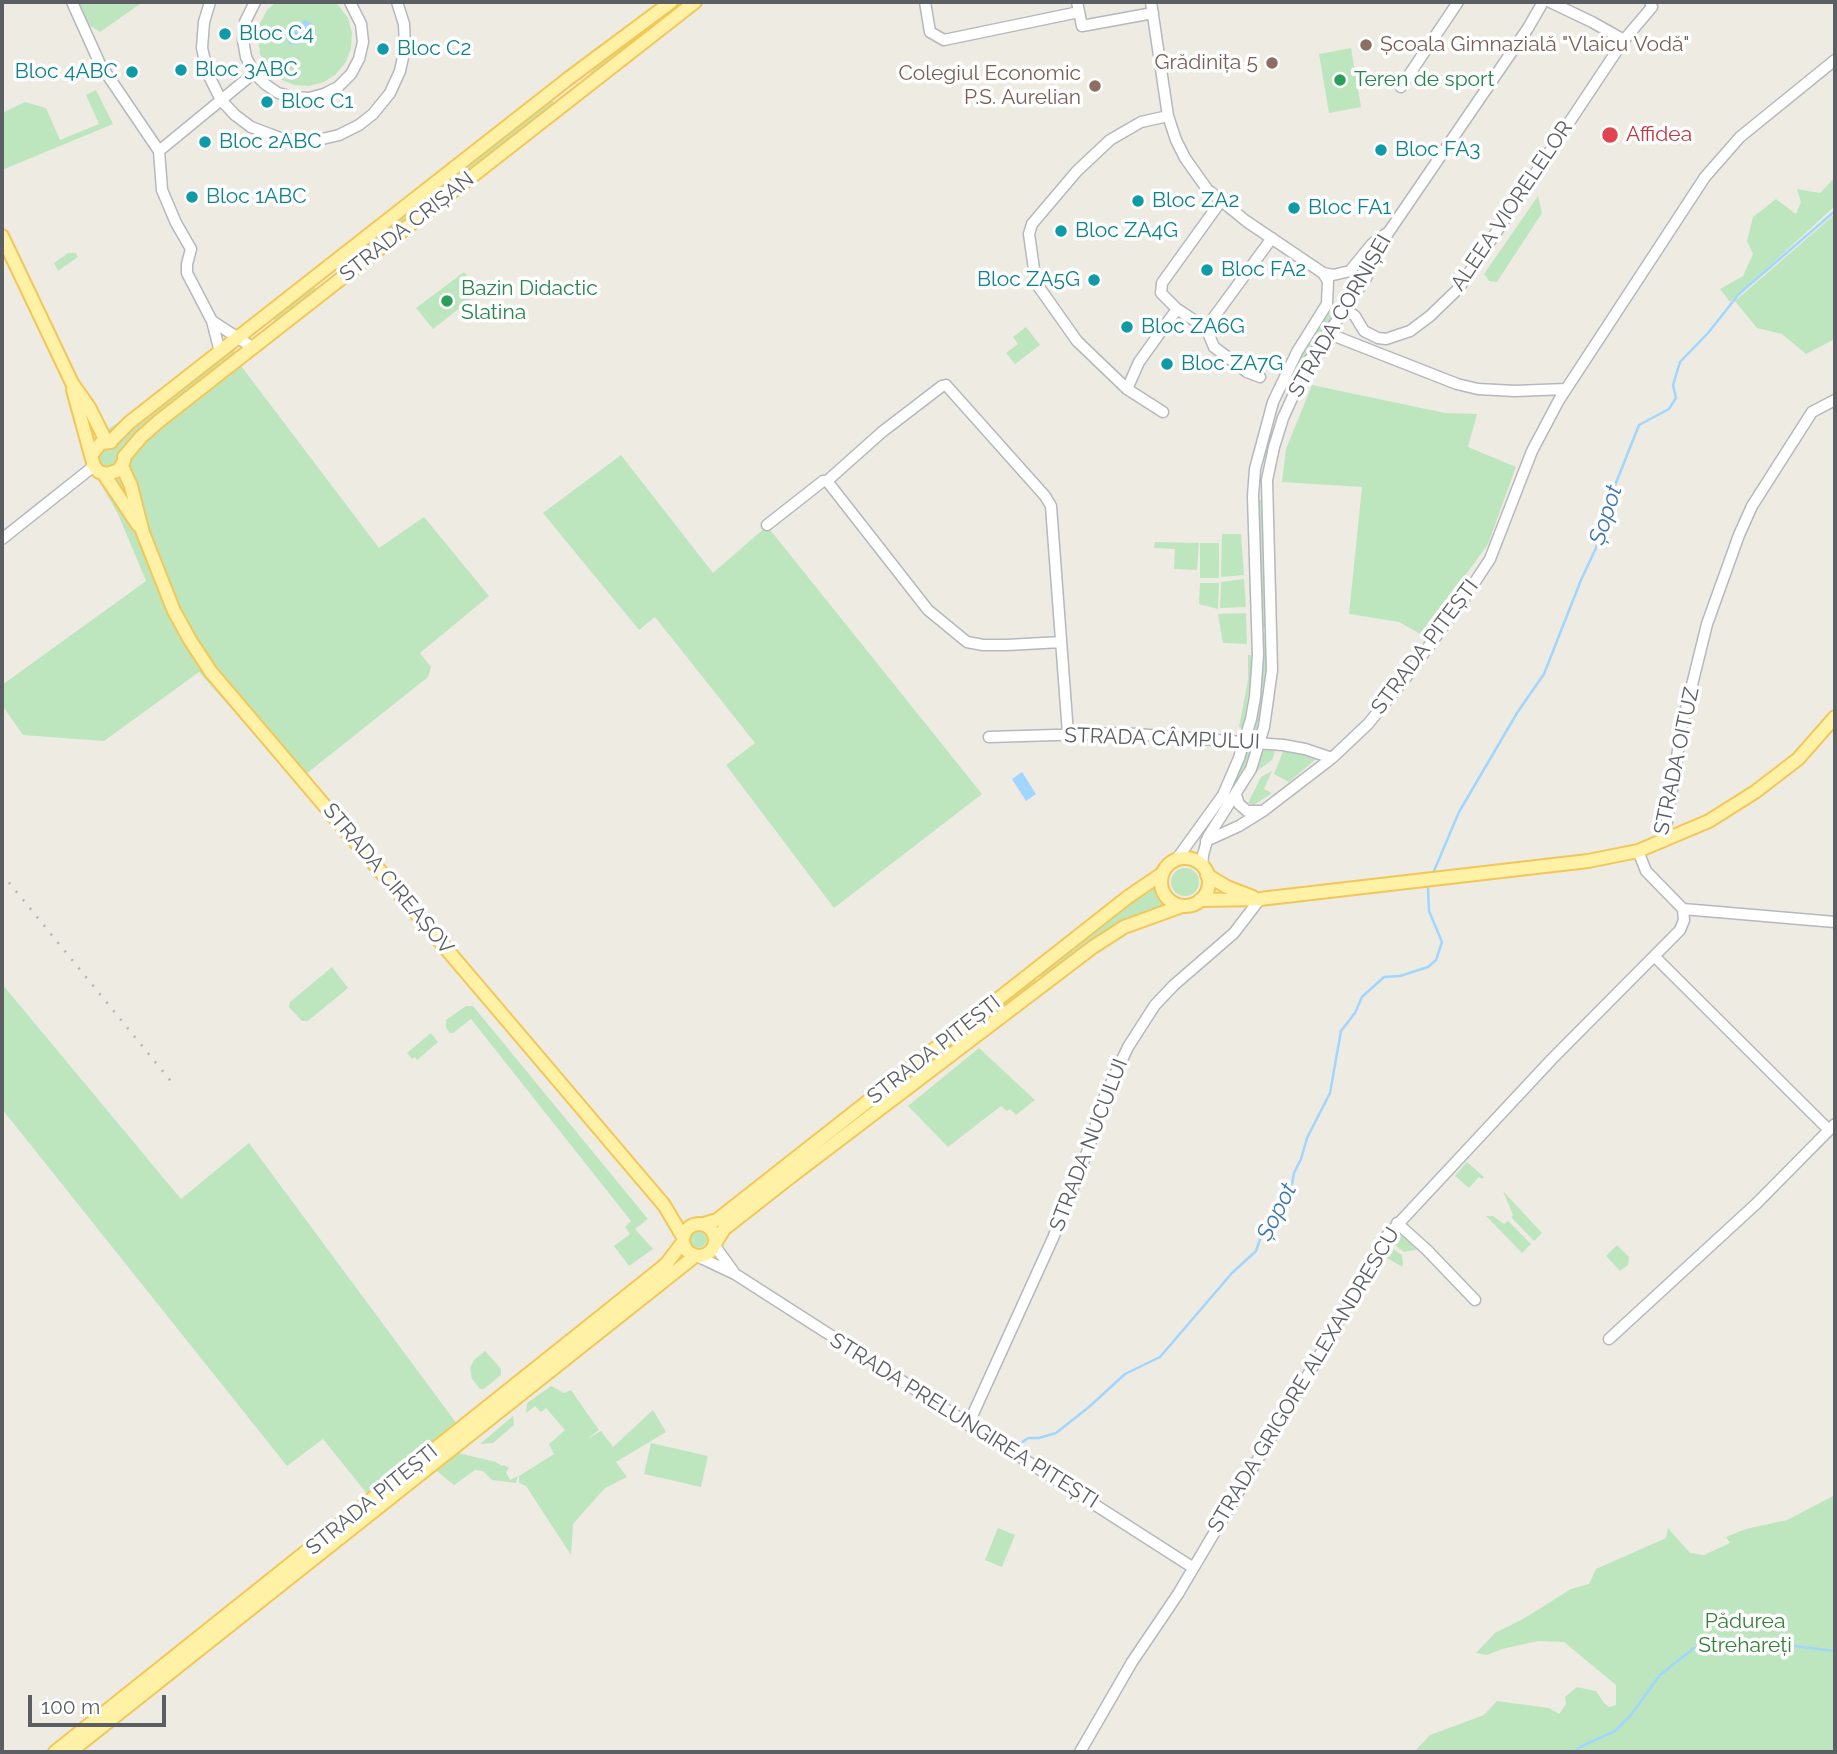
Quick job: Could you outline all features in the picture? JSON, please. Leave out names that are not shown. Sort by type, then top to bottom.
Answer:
[{"type":"main road","name":"STRADA CRIȘAN","points":[[108,441],[569,78],[671,2]]},
{"type":"main road","name":"STRADA CRIȘAN","points":[[123,461],[134,444],[159,421],[695,2]]},
{"type":"main road","name":"STRADA CIREAȘOV","points":[[2,236],[72,383],[96,464],[143,533]]},
{"type":"main road","name":"STRADA CIREAȘOV","points":[[72,383],[108,441]]},
{"type":"main road","points":[[108,441],[120,447],[123,461],[114,473],[96,464],[97,445],[108,441]]},
{"type":"main road","name":"STRADA CIREAȘOV","points":[[123,461],[143,533],[174,611],[211,672],[664,1205],[683,1240]]},
{"type":"main road","points":[[1664,841],[1709,821],[1755,792],[1798,759],[1835,717]]},
{"type":"main road","name":"STRADA OITUZ","points":[[1200,900],[1260,899],[1588,861],[1638,851],[1664,841]]},
{"type":"main road","points":[[1192,859],[1205,870],[1207,890],[1195,904],[1182,906],[1166,897],[1161,882],[1163,873],[1176,860],[1192,859]]},
{"type":"main road","name":"STRADA OITUZ","points":[[1205,870],[1227,887],[1260,899]]},
{"type":"main road","name":"STRADA PITEȘTI","points":[[70,1752],[697,1256],[709,1254],[724,1229],[1128,897],[1163,873]]},
{"type":"main road","name":"STRADA PITEȘTI","points":[[55,1752],[659,1270],[667,1263],[689,1227],[717,1220],[1102,941],[1124,927],[1182,906]]},
{"type":"main road","name":"STRADA CIREAȘOV","points":[[664,1205],[700,1224]]},
{"type":"main road","points":[[700,1224],[713,1231],[715,1244]]},
{"type":"main road","points":[[683,1240],[689,1253],[697,1256]]},
{"type":"street","points":[[72,2],[100,64],[159,151],[162,190],[191,249],[187,273],[212,321],[220,352]]},
{"type":"street","points":[[210,2],[204,22],[202,48],[208,74],[222,100],[235,115],[251,127],[283,139],[318,140],[340,135],[359,125],[385,101],[400,71],[405,48],[404,24],[397,2]]},
{"type":"street","points":[[255,2],[245,22],[243,40],[246,57],[254,73],[265,84],[278,93],[293,97],[316,96],[338,87],[351,75],[363,42],[362,24],[350,2]]},
{"type":"street","points":[[925,2],[930,32],[944,40],[1078,7],[1082,26],[1153,13]]},
{"type":"street","points":[[1151,2],[1168,116],[1176,140],[1196,175],[1221,201],[1323,273],[1333,275],[1350,271],[1371,244],[1388,233]]},
{"type":"street","points":[[1401,87],[1458,2]]},
{"type":"street","name":"STRADA CORNIȘEI","points":[[1205,870],[1206,841],[1251,769],[1269,699],[1272,670],[1267,481],[1278,432],[1300,378],[1376,260],[1388,233],[1543,2]]},
{"type":"street","points":[[1550,2],[1623,40]]},
{"type":"street","name":"ALEEA VIORELELOR","points":[[1345,309],[1355,316],[1364,331],[1386,339],[1410,331],[1459,288],[1623,40],[1652,7],[1650,2]]},
{"type":"street","name":"STRADA PITEȘTI","points":[[1206,841],[1263,811],[1332,758],[1368,724],[1407,676],[1490,559],[1532,451],[1566,389],[1682,211],[1720,158],[1764,115],[1835,60]]},
{"type":"street","points":[[159,151],[254,73]]},
{"type":"street","points":[[1163,412],[1127,389],[1077,341],[1037,283],[1029,234],[1032,224],[1077,171],[1110,140],[1142,122],[1168,116]]},
{"type":"street","points":[[1221,201],[1162,283],[1161,293],[1177,309],[1206,328],[1214,347],[1247,372],[1260,377]]},
{"type":"street","points":[[1206,328],[1272,239]]},
{"type":"street","name":"STRADA CORNIȘEI","points":[[1176,860],[1223,795],[1244,741],[1258,674],[1253,487],[1258,453],[1287,371],[1327,304],[1328,281],[1323,273]]},
{"type":"street","points":[[1127,389],[1139,362],[1177,309]]},
{"type":"street","points":[[212,321],[253,347]]},
{"type":"street","points":[[1327,333],[1457,384],[1515,391],[1566,389]]},
{"type":"street","points":[[1287,371],[1300,378]]},
{"type":"street","points":[[767,525],[823,481],[827,481],[882,432],[946,385],[1051,506],[1068,734]]},
{"type":"street","name":"STRADA OITUZ","points":[[1664,841],[1682,724],[1707,624],[1739,536],[1752,506],[1812,412],[1835,400]]},
{"type":"street","points":[[1265,428],[1278,432]]},
{"type":"street","points":[[2,539],[96,464]]},
{"type":"street","points":[[827,481],[928,610],[967,642],[983,645],[1061,642]]},
{"type":"street","name":"STRADA CÂMPULUI","points":[[989,737],[1122,733],[1260,742],[1305,749],[1332,758]]},
{"type":"street","points":[[1236,795],[1239,804],[1247,811],[1263,811]]},
{"type":"street","points":[[1638,851],[1646,871],[1684,909],[1835,922]]},
{"type":"street","name":"STRADA NUCULUI","points":[[968,1425],[1054,1238],[1088,1150],[1105,1096],[1128,1047],[1155,1005],[1234,933],[1260,899]]},
{"type":"street","name":"STRADA GRIGORE ALEXANDRESCU","points":[[1080,1752],[1322,1352],[1385,1238],[1552,1059],[1655,957],[1679,930],[1684,920],[1684,909]]},
{"type":"street","points":[[1609,1339],[1757,1203],[1832,1127],[1655,957]]},
{"type":"street","points":[[1398,1223],[1475,1300]]},
{"type":"street","name":"STRADA PRELUNGIREA PITEȘTI","points":[[715,1244],[735,1274]]},
{"type":"street","name":"STRADA PRELUNGIREA PITEȘTI","points":[[697,1256],[735,1274],[1192,1567]]},
{"type":"green space","points":[[143,2],[100,32],[89,25],[78,3]]},
{"type":"green space","points":[[276,2],[334,2],[339,6],[348,18],[352,33],[346,62],[336,74],[324,82],[309,86],[294,85],[280,79],[268,68],[260,54],[258,38],[260,23],[268,9]]},
{"type":"green space","points":[[675,2],[683,2],[590,73],[605,58]]},
{"type":"green space","name":"Teren de sport","points":[[1351,48],[1361,107],[1329,113],[1319,54]]},
{"type":"green space","points":[[96,90],[113,124],[2,170],[2,113],[25,102],[46,108],[60,140],[99,124],[86,95]]},
{"type":"green space","points":[[550,100],[554,102],[553,105],[446,188],[466,171],[471,163]]},
{"type":"green space","points":[[1835,177],[1835,206],[1730,302],[1720,289],[1743,276],[1753,254],[1747,241],[1753,217],[1776,199],[1796,214],[1801,202],[1797,189],[1820,193]]},
{"type":"green space","points":[[1538,196],[1542,213],[1497,282],[1489,281],[1484,274]]},
{"type":"green space","points":[[420,204],[423,207],[338,274],[355,260],[360,250]]},
{"type":"green space","points":[[1835,214],[1835,339],[1806,354],[1782,334],[1757,328],[1735,301]]},
{"type":"green space","points":[[68,253],[76,253],[78,257],[58,271],[54,263]]},
{"type":"green space","name":"Bazin Didactic Slatina","points":[[464,272],[479,293],[433,329],[416,308]]},
{"type":"green space","points":[[1355,274],[1359,277],[1310,350],[1300,370],[1297,370],[1304,351]]},
{"type":"green space","points":[[315,288],[316,292],[259,337],[272,325],[275,318]]},
{"type":"green space","points":[[1026,327],[1040,345],[1015,364],[1006,353],[1018,344],[1013,337]]},
{"type":"green space","points":[[224,344],[238,355],[235,358],[379,548],[424,517],[489,596],[420,653],[431,667],[428,677],[296,782],[199,672],[104,741],[23,735],[2,705],[2,685],[146,581],[118,514],[80,447],[119,422]]},
{"type":"green space","points":[[1312,385],[1445,413],[1477,414],[1468,447],[1516,467],[1488,544],[1422,635],[1399,622],[1349,614],[1362,487],[1282,482],[1286,449]]},
{"type":"green space","points":[[621,455],[713,573],[767,526],[982,794],[834,908],[726,765],[755,743],[655,617],[639,630],[543,513]]},
{"type":"green space","points":[[1258,500],[1262,500],[1267,628],[1261,628]]},
{"type":"green space","points":[[1222,534],[1241,534],[1244,575],[1221,577]]},
{"type":"green space","points":[[1155,542],[1199,543],[1197,570],[1174,569],[1175,549],[1154,548]]},
{"type":"green space","points":[[1200,543],[1219,543],[1219,578],[1200,578]]},
{"type":"green space","points":[[1244,579],[1246,607],[1220,608],[1221,582]]},
{"type":"green space","points":[[1200,583],[1219,583],[1218,609],[1199,604]]},
{"type":"green space","points":[[1246,613],[1247,644],[1223,643],[1218,614]]},
{"type":"green space","points":[[1261,634],[1267,634],[1268,674],[1262,718],[1257,735],[1254,736],[1252,735],[1262,677]]},
{"type":"green space","points":[[1248,655],[1251,655],[1251,679],[1242,728],[1239,727],[1248,680]]},
{"type":"green space","points":[[1263,747],[1276,749],[1272,760],[1253,774]]},
{"type":"green space","points":[[1251,749],[1253,753],[1241,778],[1211,821],[1246,750]]},
{"type":"green space","points":[[1284,749],[1317,754],[1317,758],[1289,782],[1274,774]]},
{"type":"green space","points":[[1272,771],[1264,789],[1272,793],[1254,805],[1248,803],[1261,777]]},
{"type":"green space","points":[[1185,868],[1195,872],[1199,882],[1195,892],[1185,896],[1175,892],[1171,882],[1175,872]]},
{"type":"green space","points":[[1156,882],[1156,890],[1166,905],[1143,912],[1102,934],[1041,977],[1036,972]]},
{"type":"green space","points":[[332,967],[348,988],[308,1021],[302,1021],[289,1007],[290,1002]]},
{"type":"green space","points":[[1031,975],[1036,981],[894,1092],[889,1091]]},
{"type":"green space","points":[[2,984],[181,1199],[249,1143],[457,1424],[368,1495],[323,1439],[287,1466],[2,1109]]},
{"type":"green space","points":[[466,1006],[473,1006],[648,1219],[635,1229],[653,1249],[629,1266],[614,1246],[630,1234],[625,1227],[631,1221],[471,1019],[453,1033],[446,1028],[446,1020]]},
{"type":"green space","points":[[431,1033],[438,1042],[417,1060],[415,1057],[412,1059],[407,1053]]},
{"type":"green space","points":[[979,1048],[1035,1100],[1016,1115],[1001,1106],[948,1147],[908,1106]]},
{"type":"green space","points":[[1467,1162],[1484,1177],[1479,1177],[1469,1188],[1455,1176]]},
{"type":"green space","points":[[1503,1191],[1542,1233],[1534,1241],[1512,1218]]},
{"type":"green space","points":[[1486,1216],[1493,1216],[1504,1224],[1508,1221],[1531,1244],[1522,1253]]},
{"type":"green space","points":[[698,1230],[704,1233],[707,1239],[704,1245],[698,1248],[692,1245],[689,1239],[692,1233]]},
{"type":"green space","points":[[1399,1233],[1415,1250],[1404,1252],[1392,1243]]},
{"type":"green space","points":[[1617,1245],[1629,1257],[1628,1265],[1620,1271],[1606,1256]]},
{"type":"green space","points":[[1390,1247],[1402,1255],[1402,1267],[1384,1256]]},
{"type":"green space","points":[[485,1351],[501,1369],[501,1375],[484,1389],[480,1389],[472,1379],[470,1368],[474,1360]]},
{"type":"green space","points":[[551,1386],[564,1393],[571,1390],[599,1430],[587,1439],[601,1431],[613,1447],[653,1410],[666,1432],[616,1462],[627,1477],[605,1488],[573,1524],[571,1555],[526,1486],[519,1483],[519,1476],[554,1454],[549,1444],[565,1430],[546,1408],[541,1412],[535,1406],[526,1413],[527,1403]]},
{"type":"green space","points":[[513,1416],[514,1425],[493,1443],[480,1444]]},
{"type":"green space","points":[[651,1443],[708,1456],[701,1487],[644,1474]]},
{"type":"green space","points":[[458,1453],[504,1465],[509,1468],[506,1472],[510,1480],[518,1476],[516,1483],[492,1480],[483,1471],[475,1470],[454,1485],[437,1471]]},
{"type":"green space","name":"Pădurea Strehareți","points":[[1835,1495],[1835,1752],[1414,1752],[1430,1735],[1484,1715],[1497,1701],[1549,1708],[1559,1714],[1566,1704],[1565,1697],[1577,1687],[1596,1691],[1609,1707],[1616,1705],[1616,1685],[1564,1642],[1538,1641],[1487,1655],[1476,1653],[1495,1633],[1571,1589],[1589,1584],[1596,1569],[1666,1538],[1668,1528],[1690,1553],[1704,1555],[1730,1543],[1726,1537],[1746,1529],[1787,1520]]},
{"type":"green space","points":[[998,1528],[1015,1535],[1002,1567],[985,1560]]},
{"type":"water","points":[[305,20],[313,24],[312,30],[298,45],[289,44],[286,37],[288,33]]},
{"type":"water","points":[[1022,772],[1036,794],[1026,801],[1012,779]]},
{"type":"waterway","name":"Șopot","points":[[1434,871],[1459,812],[1517,713],[1544,674],[1596,548],[1608,503],[1639,425],[1669,409],[1676,398],[1673,385],[1680,362],[1708,333],[1739,294],[1835,211]]},
{"type":"waterway","name":"Șopot","points":[[1020,1444],[1028,1438],[1056,1433],[1125,1374],[1160,1357],[1232,1273],[1256,1251],[1274,1210],[1291,1190],[1294,1173],[1307,1138],[1330,1093],[1341,1031],[1355,1013],[1362,997],[1384,977],[1400,976],[1428,967],[1436,960],[1442,942],[1429,911],[1428,888]]},
{"type":"waterway","points":[[1574,1752],[1615,1731],[1631,1715],[1660,1675],[1694,1648],[1786,1645],[1835,1651]]},
{"type":"railway","points":[[2,874],[174,1085]]},
{"type":"place","name":"Bloc C4","points":[[225,34]]},
{"type":"place","name":"Școala Gimnazială \"Vlaicu Vodă\"","points":[[1366,45]]},
{"type":"place","name":"Bloc C2","points":[[383,49]]},
{"type":"place","name":"Grădinița 5","points":[[1272,63]]},
{"type":"place","name":"Bloc 3ABC","points":[[181,70]]},
{"type":"place","name":"Bloc 4ABC","points":[[132,72]]},
{"type":"place","name":"Teren de sport","points":[[1340,80]]},
{"type":"place","name":"Colegiul Economic P.S. Aurelian","points":[[1095,86]]},
{"type":"place","name":"Bloc C1","points":[[267,102]]},
{"type":"place","name":"Affidea","points":[[1610,135]]},
{"type":"place","name":"Bloc 2ABC","points":[[205,142]]},
{"type":"place","name":"Bloc FA3","points":[[1381,150]]},
{"type":"place","name":"Bloc 1ABC","points":[[192,197]]},
{"type":"place","name":"Bloc ZA2","points":[[1138,201]]},
{"type":"place","name":"Bloc FA1","points":[[1294,208]]},
{"type":"place","name":"Bloc ZA4G","points":[[1061,231]]},
{"type":"place","name":"Bloc FA2","points":[[1207,270]]},
{"type":"place","name":"Bloc ZA5G","points":[[1094,280]]},
{"type":"place","name":"Bazin Didactic Slatina","points":[[447,301]]},
{"type":"place","name":"Bloc ZA6G","points":[[1127,327]]},
{"type":"place","name":"Bloc ZA7G","points":[[1167,364]]}]
